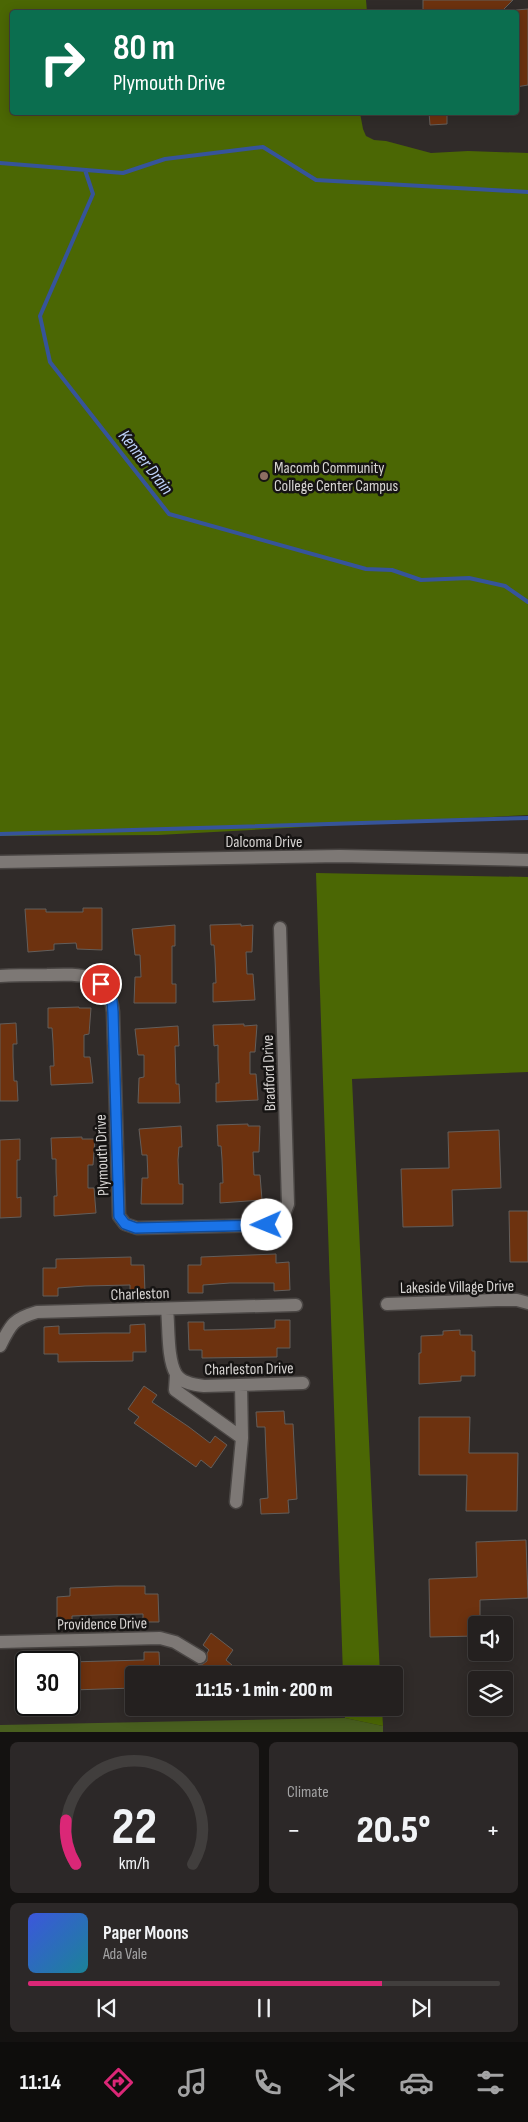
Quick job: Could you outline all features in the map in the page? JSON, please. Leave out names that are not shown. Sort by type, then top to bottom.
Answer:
[{"type":"street","name":"Dalcoma Drive","points":[[0,862],[340,856],[528,860]]},
{"type":"street","name":"Bradford Drive","points":[[280,928],[288,1204],[283,1217]]},
{"type":"street","name":"Plymouth Drive","points":[[0,976],[73,974],[95,979],[101,984],[112,1001],[119,1216],[125,1224],[136,1228],[267,1225],[283,1217]]},
{"type":"street","name":"Lakeside Village Drive","points":[[387,1304],[497,1300],[517,1300],[528,1303]]},
{"type":"street","name":"Charleston","points":[[0,1346],[10,1326],[20,1317],[38,1312],[296,1305]]},
{"type":"street","points":[[168,1309],[171,1359],[176,1375],[175,1390],[242,1438]]},
{"type":"street","name":"Charleston Drive","points":[[176,1375],[189,1384],[204,1386],[303,1383]]},
{"type":"street","points":[[236,1502],[242,1438],[241,1385]]},
{"type":"street","name":"Providence Drive","points":[[0,1642],[160,1638],[175,1642],[200,1657]]},
{"type":"green space","name":"Macomb Community College Center Campus","points":[[0,0],[366,0],[367,10],[10,10],[10,115],[360,115],[366,136],[374,140],[386,141],[431,153],[468,151],[528,153],[528,815],[158,835],[0,836]]},
{"type":"green space","points":[[316,873],[528,877],[528,1072],[352,1079],[380,1666],[343,1666]]},
{"type":"green space","points":[[345,1716],[382,1716],[383,1726],[345,1718]]},
{"type":"green space","points":[[345,1718],[383,1726],[383,1732],[0,1732],[0,1725]]},
{"type":"building","points":[[423,0],[513,0],[503,10],[423,10]]},
{"type":"building","points":[[528,9],[528,85],[519,86],[519,10],[516,10]]},
{"type":"building","points":[[429,115],[447,115],[447,124],[430,125]]},
{"type":"building","points":[[83,908],[102,908],[102,950],[77,949],[76,943],[54,944],[54,950],[28,952],[25,909],[46,909],[46,912],[83,912]]},
{"type":"building","points":[[241,924],[241,926],[253,925],[252,952],[246,952],[247,974],[253,974],[255,1000],[213,1002],[213,983],[216,983],[214,945],[211,945],[210,925]]},
{"type":"building","points":[[175,925],[175,946],[172,946],[172,984],[176,984],[176,1003],[134,1003],[135,977],[141,977],[140,955],[135,955],[132,929]]},
{"type":"building","points":[[48,1008],[91,1008],[89,1034],[84,1035],[84,1057],[90,1057],[93,1083],[51,1085],[50,1066],[54,1066],[52,1028],[48,1028]]},
{"type":"building","points":[[16,1023],[17,1044],[13,1044],[13,1057],[14,1081],[17,1081],[18,1101],[0,1101],[0,1024]]},
{"type":"building","points":[[244,1024],[244,1026],[257,1025],[255,1052],[250,1052],[250,1074],[256,1074],[258,1100],[216,1102],[216,1083],[219,1083],[218,1045],[214,1046],[213,1025]]},
{"type":"building","points":[[178,1026],[179,1046],[175,1046],[176,1084],[179,1084],[180,1103],[138,1103],[139,1078],[144,1077],[144,1055],[138,1055],[135,1029]]},
{"type":"building","points":[[248,1124],[248,1126],[260,1126],[259,1152],[253,1152],[254,1175],[260,1175],[262,1200],[220,1203],[220,1183],[223,1183],[221,1146],[218,1146],[217,1125]]},
{"type":"building","points":[[181,1126],[182,1147],[179,1147],[178,1160],[179,1184],[183,1184],[183,1204],[141,1204],[142,1178],[148,1178],[147,1155],[142,1155],[139,1129]]},
{"type":"building","points":[[499,1130],[501,1188],[452,1190],[453,1226],[403,1227],[401,1169],[449,1168],[448,1132]]},
{"type":"building","points":[[82,1137],[82,1139],[95,1139],[93,1165],[88,1165],[88,1188],[94,1188],[96,1213],[54,1216],[54,1196],[57,1196],[56,1159],[52,1159],[51,1138]]},
{"type":"building","points":[[20,1139],[20,1160],[17,1160],[17,1198],[21,1197],[21,1217],[0,1218],[0,1140]]},
{"type":"building","points":[[509,1211],[528,1211],[528,1262],[510,1262]]},
{"type":"building","points":[[276,1254],[276,1263],[289,1262],[290,1290],[274,1291],[274,1283],[230,1283],[203,1285],[203,1293],[188,1293],[188,1265],[201,1265],[201,1257]]},
{"type":"building","points":[[131,1257],[131,1265],[144,1265],[145,1293],[130,1293],[130,1285],[85,1286],[58,1288],[58,1296],[43,1296],[43,1268],[56,1268],[56,1259]]},
{"type":"building","points":[[275,1320],[290,1320],[290,1348],[277,1348],[277,1357],[202,1358],[202,1350],[189,1350],[188,1322],[204,1322],[204,1330],[248,1329],[275,1328]]},
{"type":"building","points":[[145,1324],[146,1352],[133,1352],[133,1361],[58,1362],[58,1354],[44,1354],[44,1327],[59,1326],[59,1334],[130,1333],[130,1325]]},
{"type":"building","points":[[460,1330],[460,1335],[472,1335],[472,1351],[475,1351],[475,1376],[461,1376],[461,1381],[419,1384],[421,1336],[443,1335],[443,1331]]},
{"type":"building","points":[[144,1386],[157,1395],[152,1402],[210,1443],[215,1436],[227,1445],[211,1468],[201,1460],[196,1467],[134,1423],[139,1417],[128,1409]]},
{"type":"building","points":[[284,1411],[285,1424],[293,1424],[297,1499],[288,1500],[289,1513],[261,1514],[260,1499],[268,1498],[265,1427],[257,1427],[256,1412]]},
{"type":"building","points":[[419,1417],[470,1417],[469,1453],[518,1453],[517,1511],[466,1511],[467,1475],[419,1475]]},
{"type":"building","points":[[526,1540],[528,1598],[480,1600],[480,1616],[468,1616],[468,1636],[430,1637],[429,1579],[477,1577],[476,1542]]},
{"type":"building","points":[[145,1586],[145,1594],[158,1594],[159,1622],[143,1622],[143,1614],[72,1616],[72,1624],[57,1624],[57,1597],[70,1596],[70,1588]]},
{"type":"building","points":[[211,1633],[233,1650],[226,1660],[231,1666],[197,1666],[207,1661],[209,1650],[203,1645]]},
{"type":"building","points":[[144,1652],[159,1652],[160,1666],[125,1666],[125,1688],[80,1690],[80,1662],[144,1660]]},
{"type":"waterway","points":[[0,163],[123,173],[165,159],[263,147],[316,180],[528,192]]},
{"type":"waterway","name":"Kenner Drain","points":[[85,170],[93,194],[40,316],[50,362],[169,514],[366,569],[392,570],[421,580],[469,578],[505,586],[528,602]]},
{"type":"waterway","points":[[0,834],[528,818]]},
{"type":"place","name":"Macomb Community College Center Campus","points":[[264,476]]},
{"type":"route","points":[[101,984],[112,1001],[113,1012],[119,1216],[125,1224],[136,1228],[267,1225]]}]
